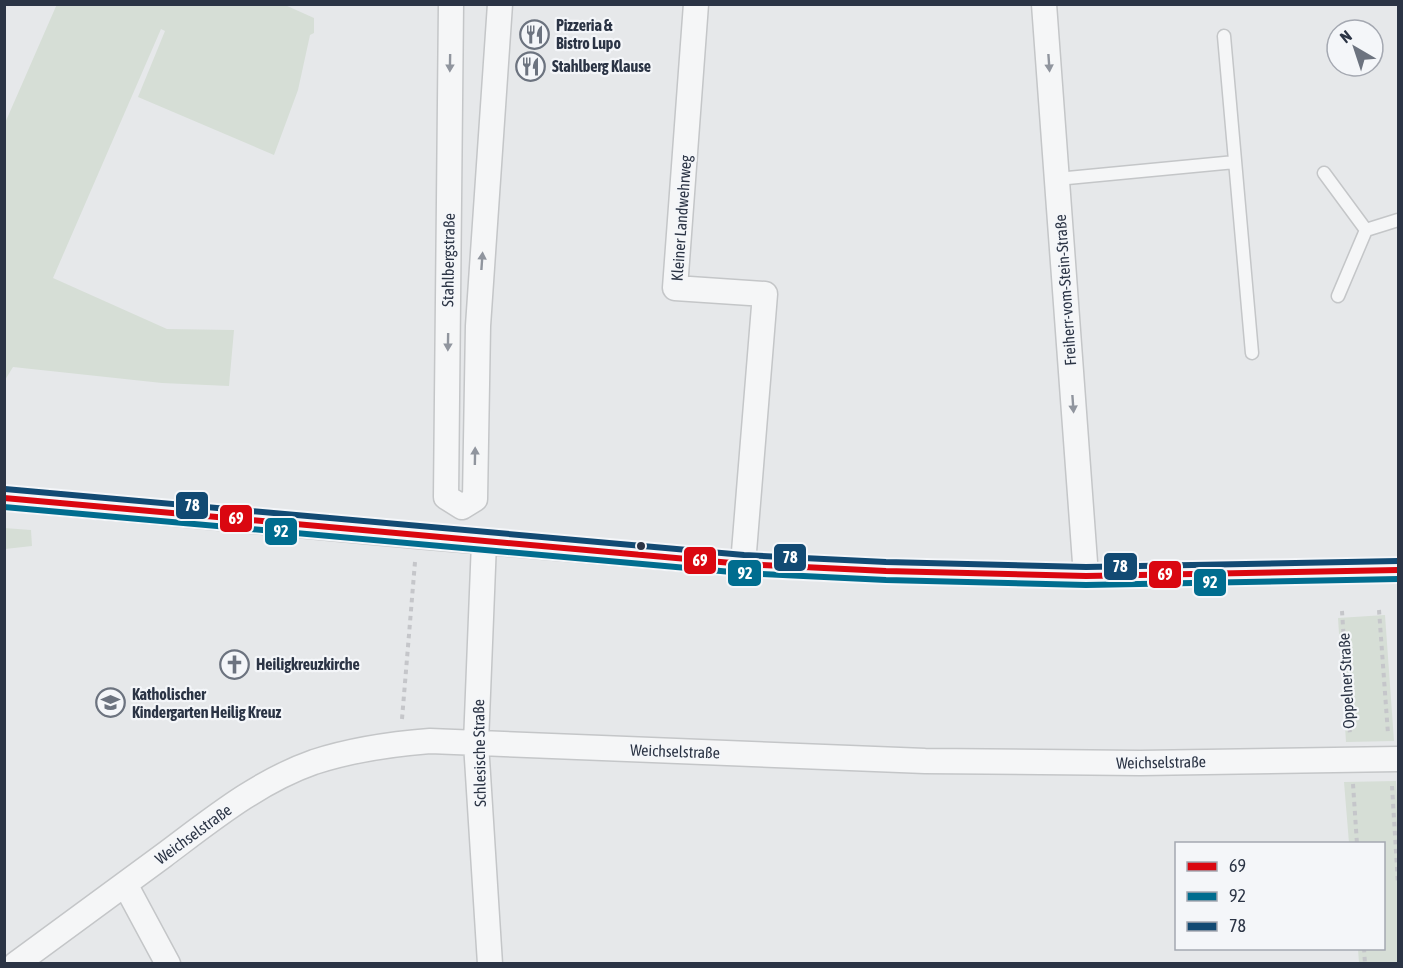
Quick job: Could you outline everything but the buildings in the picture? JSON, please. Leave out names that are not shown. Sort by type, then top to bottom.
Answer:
[{"type":"street","name":"Stahlbergstraße","points":[[451,4],[446,497],[462,507]]},
{"type":"street","name":"Stahlbergstraße","points":[[462,507],[475,499],[478,326],[500,4]]},
{"type":"street","name":"Kleiner Landwehrweg","points":[[696,4],[675,288],[765,294],[744,564]]},
{"type":"street","name":"Freiherr-vom-Stein-Straße","points":[[1044,4],[1086,576]]},
{"type":"street","points":[[4,498],[744,564],[886,571],[1086,576],[1398,570]]},
{"type":"street","name":"Stahlbergstraße","points":[[460,539],[462,507]]},
{"type":"street","name":"Schlesische Straße","points":[[484,542],[476,743],[490,963]]},
{"type":"street","name":"Weichselstraße","points":[[16,963],[228,807],[272,781],[313,762],[373,748],[430,741],[925,761],[1140,763],[1393,748]]},
{"type":"street","points":[[125,884],[168,963]]},
{"type":"lane","points":[[1224,36],[1252,354]]},
{"type":"lane","points":[[1057,179],[1235,162]]},
{"type":"lane","points":[[1324,173],[1366,230]]},
{"type":"lane","points":[[1338,296],[1366,230],[1398,220]]},
{"type":"path","points":[[399,744],[414,571]]},
{"type":"path","points":[[1379,610],[1393,748]]},
{"type":"path","name":"Oppelner Straße","points":[[1342,611],[1350,738]]},
{"type":"path","points":[[1352,774],[1357,842]]},
{"type":"path","points":[[1391,785],[1398,884]]},
{"type":"shaded area","points":[[57,4],[285,5],[314,18],[314,33],[310,35],[298,90],[274,155],[138,97],[165,31],[161,29],[53,278],[167,329],[234,330],[229,386],[162,383],[13,367],[5,380],[5,123]]},
{"type":"shaded area","points":[[4,528],[31,530],[32,546],[5,549]]},
{"type":"shaded area","points":[[1385,615],[1394,741],[1346,742],[1338,618]]},
{"type":"shaded area","points":[[1396,781],[1398,963],[1359,963],[1358,950],[1385,950],[1385,842],[1349,842],[1344,782]]},
{"type":"transit line","name":"78","points":[[5,489],[744,555],[886,562],[1086,567],[1398,561]]},
{"type":"transit line","name":"69","points":[[4,498],[743,564],[886,571],[1086,576],[1398,570]]},
{"type":"transit line","name":"92","points":[[4,507],[743,573],[886,580],[1086,585],[1398,579]]},
{"type":"place","name":"Pizzeria & Bistro Lupo","points":[[535,34]]},
{"type":"place","name":"Stahlberg Klause","points":[[531,66]]},
{"type":"place","name":"Heiligkreuzkirche","points":[[235,664]]},
{"type":"place","name":"Katholischer Kindergarten Heilig Kreuz","points":[[111,703]]}]
